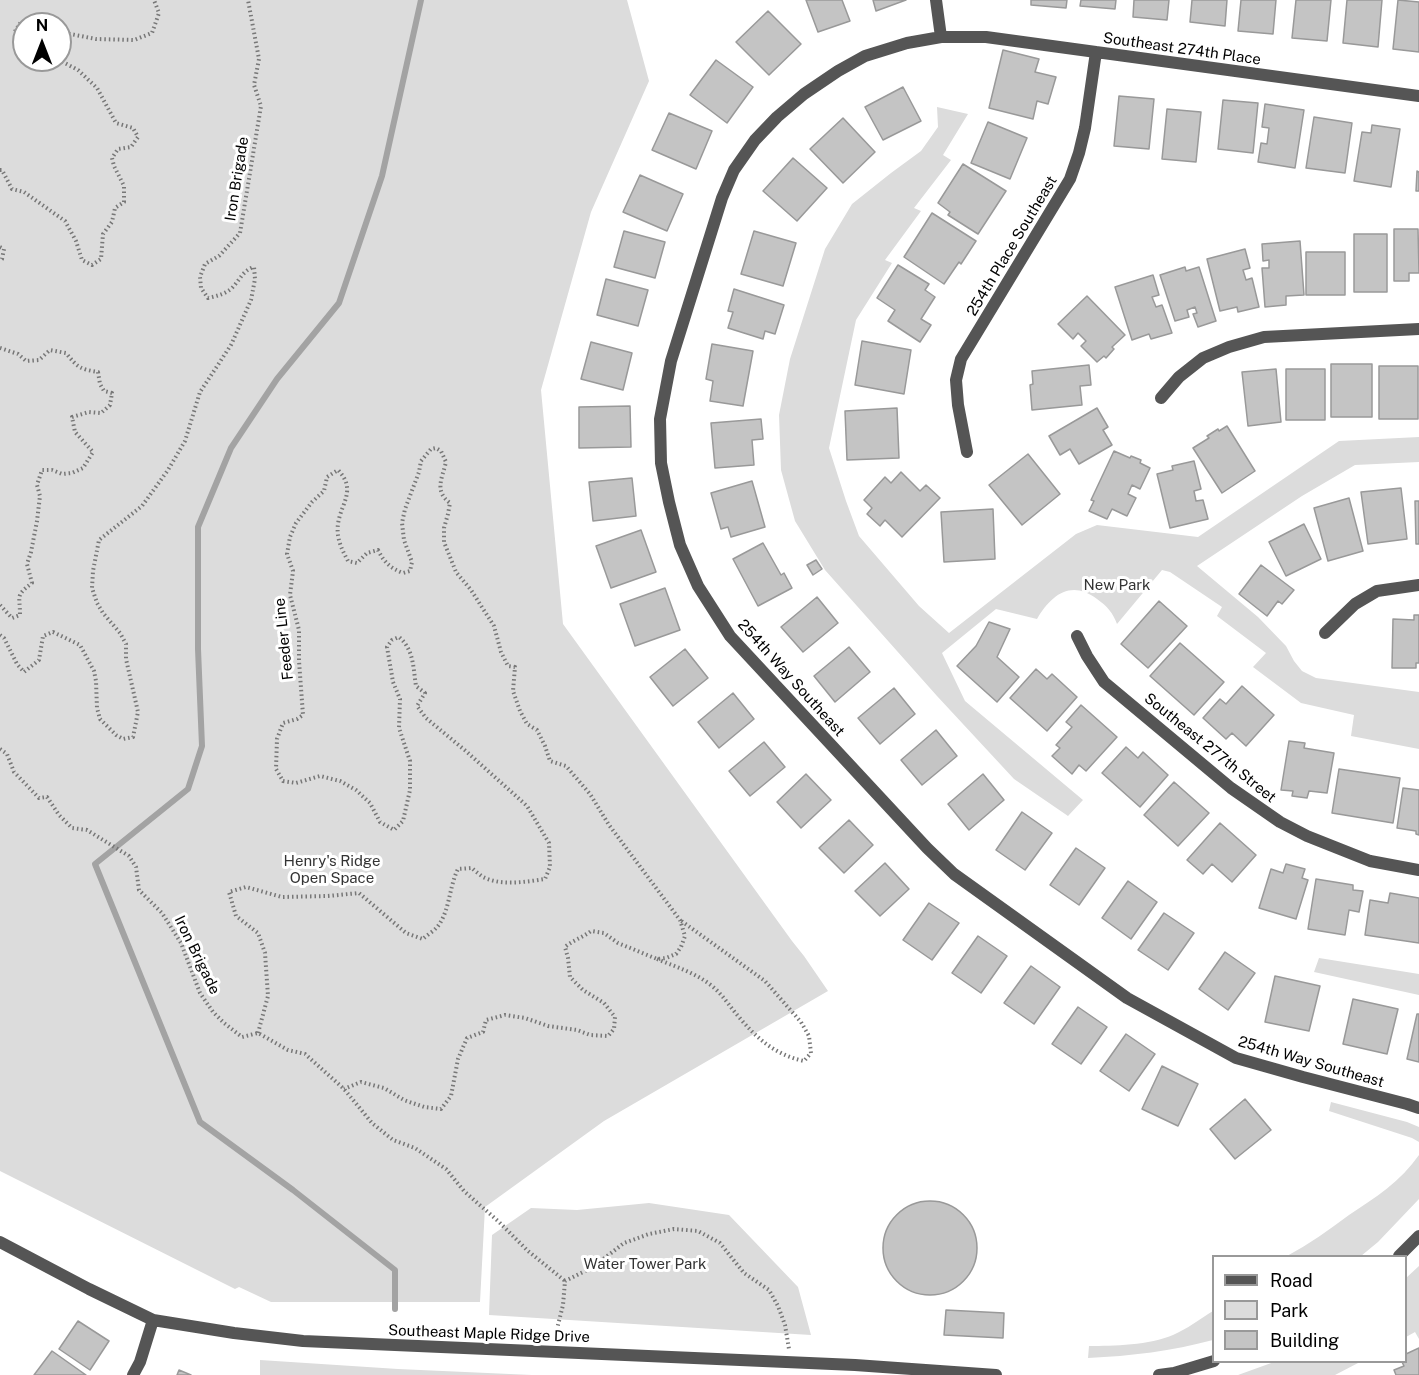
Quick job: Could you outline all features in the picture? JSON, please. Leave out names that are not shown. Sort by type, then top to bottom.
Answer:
[{"type":"street","points":[[936,0],[941,37]]},
{"type":"street","name":"Southeast 274th Place","points":[[941,37],[986,37],[1419,96]]},
{"type":"street","name":"254th Way Southeast","points":[[941,37],[907,43],[865,56],[838,71],[804,94],[777,117],[755,140],[734,170],[722,198],[672,361],[660,419],[662,463],[669,502],[680,545],[698,586],[730,636],[927,848],[954,874],[1127,998],[1236,1058],[1419,1108]]},
{"type":"street","name":"254th Place Southeast","points":[[967,452],[956,380],[961,359],[1070,179],[1085,128],[1096,52]]},
{"type":"street","points":[[1161,398],[1179,377],[1203,358],[1229,347],[1264,337],[1419,329]]},
{"type":"street","points":[[1325,633],[1355,604],[1377,591],[1419,585]]},
{"type":"street","name":"Southeast 277th Street","points":[[1077,636],[1104,682],[1231,788],[1280,822],[1307,836],[1370,861],[1419,870]]},
{"type":"street","points":[[1401,1255],[1419,1236]]},
{"type":"street","name":"Southeast Maple Ridge Drive","points":[[0,1242],[153,1320],[234,1333],[303,1341],[789,1362],[907,1372],[996,1375]]},
{"type":"street","points":[[134,1375],[153,1320]]},
{"type":"street","points":[[1159,1375],[1212,1362]]},
{"type":"path","points":[[72,34],[96,39],[134,40],[153,33],[159,13],[154,0]]},
{"type":"path","name":"Iron Brigade","points":[[0,635],[24,672],[39,660],[43,636],[53,632],[80,645],[94,671],[96,708],[100,719],[123,739],[133,737],[138,712],[126,658],[126,644],[97,603],[92,588],[93,571],[99,540],[142,506],[168,470],[185,441],[200,392],[231,345],[251,300],[255,279],[254,267],[248,269],[232,288],[208,298],[201,288],[200,278],[205,264],[219,256],[240,232],[261,106],[254,84],[259,59],[248,0]]},
{"type":"path","points":[[0,170],[12,189],[24,192],[65,221],[76,241],[82,260],[92,265],[101,260],[103,234],[112,222],[115,208],[123,202],[124,186],[112,158],[118,148],[131,147],[138,137],[133,128],[116,123],[97,88],[72,67]]},
{"type":"path","points":[[0,247],[4,249],[0,261]]},
{"type":"path","points":[[0,348],[18,354],[26,361],[39,360],[50,350],[66,353],[81,369],[98,372],[104,391],[112,393],[110,405],[101,413],[89,412],[72,417],[75,432],[93,452],[83,468],[62,474],[52,470],[42,470],[37,485],[40,496],[37,521],[27,564],[32,583],[21,591],[18,597],[20,615],[12,618],[0,605]]},
{"type":"path","name":"Feeder Line","points":[[258,1033],[268,996],[265,953],[258,933],[236,916],[229,892],[246,887],[282,897],[359,893],[406,933],[423,939],[438,927],[447,908],[458,869],[472,868],[484,877],[504,882],[527,882],[545,879],[550,867],[549,843],[527,806],[426,718],[417,706],[425,693],[416,686],[412,654],[406,643],[399,637],[392,640],[387,647],[393,682],[400,699],[399,728],[410,761],[410,790],[403,821],[394,830],[380,822],[370,803],[356,790],[340,781],[320,776],[296,783],[282,781],[276,769],[277,739],[283,723],[303,715],[299,630],[290,595],[293,571],[287,554],[290,537],[296,523],[324,491],[327,477],[338,470],[345,477],[348,490],[337,525],[339,544],[348,561],[357,563],[367,553],[378,550],[384,561],[393,569],[403,573],[410,571],[412,562],[404,540],[402,523],[405,508],[421,461],[431,449],[436,447],[441,452],[446,462],[440,489],[443,498],[450,503],[444,528],[444,542],[456,572],[471,590],[494,626],[501,652],[508,666],[515,667],[513,691],[520,711],[527,724],[537,730],[550,761],[566,766],[590,794],[609,825],[680,920]]},
{"type":"path","name":"Iron Brigade","points":[[0,749],[7,754],[14,772],[39,798],[47,797],[59,815],[72,828],[87,830],[129,856],[136,867],[139,890],[162,913],[181,943],[200,993],[224,1023],[242,1037],[258,1033],[288,1050],[305,1054],[344,1089],[372,1123],[393,1140],[416,1148],[446,1169],[464,1191],[528,1251],[565,1281]]},
{"type":"path","points":[[657,959],[676,954],[681,947],[685,936],[680,920]]},
{"type":"path","points":[[344,1089],[361,1082],[384,1088],[404,1100],[424,1107],[441,1109],[451,1096],[458,1059],[467,1038],[483,1032],[486,1020],[505,1015],[525,1018],[548,1026],[577,1030],[590,1035],[608,1036],[614,1029],[615,1017],[604,1004],[583,990],[570,977],[565,947],[573,941],[582,939],[591,931],[604,933],[618,943],[696,975],[722,996],[758,1038],[788,1057],[804,1061],[811,1053],[809,1036],[801,1022],[765,981],[680,920]]},
{"type":"path","points":[[558,1352],[557,1329],[563,1305],[565,1281],[593,1267],[624,1243],[649,1234],[674,1229],[698,1231],[720,1243],[744,1273],[769,1290],[785,1325],[789,1342],[789,1362]]},
{"type":"green space","name":"Henry's Ridge Open Space","points":[[0,0],[627,0],[649,81],[591,212],[541,390],[563,624],[828,991],[604,1121],[485,1207],[480,1302],[271,1302],[239,1287],[235,1289],[0,1171]]},
{"type":"green space","name":"New Park","points":[[937,107],[968,114],[943,155],[951,160],[914,208],[921,211],[885,260],[892,263],[856,320],[829,448],[859,536],[919,606],[949,633],[1076,534],[1097,525],[1198,537],[1339,441],[1419,437],[1419,462],[1355,465],[1302,496],[1197,566],[1258,617],[1286,646],[1302,671],[1316,678],[1419,692],[1419,749],[1351,736],[1354,715],[1301,703],[1253,667],[1266,653],[1217,616],[1222,607],[1170,572],[1162,570],[1117,624],[1114,616],[1104,604],[1088,593],[1070,590],[1055,597],[1037,619],[996,609],[942,653],[965,701],[1083,800],[1068,816],[1014,779],[825,570],[795,521],[781,470],[779,415],[790,359],[825,249],[852,204],[921,151],[938,127]]},
{"type":"green space","points":[[1319,958],[1419,974],[1419,995],[1314,972]]},
{"type":"green space","points":[[1331,1102],[1419,1127],[1419,1142],[1329,1111]]},
{"type":"green space","points":[[1419,1155],[1419,1199],[1378,1242],[1362,1255],[1289,1255],[1319,1237],[1378,1195]]},
{"type":"green space","name":"Water Tower Park","points":[[649,1203],[729,1215],[798,1287],[811,1335],[489,1315],[492,1235],[531,1208],[577,1210]]},
{"type":"green space","points":[[1419,1266],[1419,1339],[1415,1332],[1407,1336],[1407,1277]]},
{"type":"green space","points":[[1212,1312],[1212,1340],[1151,1352],[1088,1358],[1089,1346],[1154,1341],[1183,1330]]},
{"type":"green space","points":[[260,1360],[398,1369],[532,1375],[260,1375]]},
{"type":"green space","points":[[1271,1363],[1358,1363],[1335,1375],[1238,1375]]},
{"type":"building","points":[[806,0],[842,0],[850,21],[818,32]]},
{"type":"building","points":[[873,0],[906,0],[876,11]]},
{"type":"building","points":[[1031,0],[1067,0],[1066,8],[1031,5]]},
{"type":"building","points":[[1081,0],[1116,0],[1115,9],[1080,6]]},
{"type":"building","points":[[1134,0],[1169,0],[1167,20],[1133,17]]},
{"type":"building","points":[[1192,0],[1227,0],[1225,26],[1190,22]]},
{"type":"building","points":[[1241,0],[1276,0],[1273,34],[1238,31]]},
{"type":"building","points":[[1296,0],[1331,0],[1327,41],[1292,38]]},
{"type":"building","points":[[1347,0],[1382,0],[1378,47],[1343,43]]},
{"type":"building","points":[[1398,0],[1419,2],[1419,52],[1393,49]]},
{"type":"building","points":[[768,11],[801,44],[769,75],[736,42]]},
{"type":"building","points":[[1003,50],[1039,59],[1035,72],[1056,77],[1048,104],[1037,101],[1033,119],[989,108]]},
{"type":"building","points":[[716,60],[753,87],[727,123],[690,95]]},
{"type":"building","points":[[903,87],[921,121],[883,140],[865,107]]},
{"type":"building","points":[[1119,96],[1154,99],[1149,149],[1114,146]]},
{"type":"building","points":[[1223,100],[1258,103],[1253,153],[1218,149]]},
{"type":"building","points":[[1265,104],[1304,110],[1295,168],[1258,162],[1261,143],[1267,144],[1269,128],[1262,127]]},
{"type":"building","points":[[1167,109],[1201,112],[1196,162],[1162,159]]},
{"type":"building","points":[[669,113],[712,131],[696,169],[652,150]]},
{"type":"building","points":[[1314,117],[1352,123],[1345,173],[1306,168]]},
{"type":"building","points":[[843,118],[875,152],[843,183],[810,149]]},
{"type":"building","points":[[988,122],[1027,138],[1010,179],[971,163]]},
{"type":"building","points":[[1372,125],[1400,129],[1391,187],[1354,181],[1362,132],[1371,133]]},
{"type":"building","points":[[793,158],[827,188],[797,221],[763,191]]},
{"type":"building","points":[[963,164],[1006,191],[978,234],[948,215],[950,212],[938,203]]},
{"type":"building","points":[[1417,171],[1419,172],[1419,191],[1416,191]]},
{"type":"building","points":[[640,175],[683,194],[667,231],[623,212]]},
{"type":"building","points":[[932,213],[976,241],[944,284],[904,257]]},
{"type":"building","points":[[1394,229],[1418,229],[1419,273],[1409,273],[1409,281],[1394,281]]},
{"type":"building","points":[[624,231],[665,242],[655,278],[614,267]]},
{"type":"building","points":[[754,231],[796,243],[783,286],[741,274]]},
{"type":"building","points":[[1354,234],[1387,234],[1387,292],[1354,292]]},
{"type":"building","points":[[1300,241],[1304,295],[1286,296],[1286,305],[1265,307],[1262,268],[1269,268],[1269,260],[1263,261],[1262,244]]},
{"type":"building","points":[[1245,249],[1250,268],[1243,270],[1246,280],[1252,278],[1259,307],[1238,312],[1237,307],[1220,311],[1207,259]]},
{"type":"building","points":[[1306,252],[1345,252],[1345,295],[1306,295]]},
{"type":"building","points":[[898,265],[929,284],[925,290],[935,297],[921,319],[931,325],[920,342],[888,321],[895,310],[877,298]]},
{"type":"building","points":[[1185,267],[1186,271],[1199,267],[1216,321],[1198,327],[1193,314],[1197,313],[1195,307],[1187,310],[1189,317],[1175,321],[1160,275]]},
{"type":"building","points":[[1153,275],[1159,295],[1152,297],[1156,307],[1162,305],[1172,333],[1151,339],[1149,334],[1132,340],[1115,287]]},
{"type":"building","points":[[606,279],[648,290],[638,326],[597,315]]},
{"type":"building","points":[[734,289],[784,305],[775,334],[765,331],[763,339],[728,328],[733,312],[728,311]]},
{"type":"building","points":[[1087,296],[1125,335],[1112,347],[1114,349],[1106,358],[1104,356],[1097,362],[1081,346],[1086,341],[1078,333],[1073,339],[1058,324]]},
{"type":"building","points":[[862,341],[911,350],[904,394],[855,385]]},
{"type":"building","points":[[591,342],[632,353],[623,390],[581,379]]},
{"type":"building","points":[[712,344],[753,351],[743,406],[710,401],[713,381],[706,379]]},
{"type":"building","points":[[1331,364],[1372,364],[1372,417],[1331,417]]},
{"type":"building","points":[[1089,365],[1091,385],[1080,386],[1082,405],[1032,410],[1030,385],[1033,384],[1032,371]]},
{"type":"building","points":[[1379,366],[1418,366],[1418,419],[1379,419]]},
{"type":"building","points":[[1276,369],[1281,422],[1248,426],[1242,372]]},
{"type":"building","points":[[1286,369],[1325,369],[1325,420],[1286,420]]},
{"type":"building","points":[[630,406],[631,447],[579,448],[579,407]]},
{"type":"building","points":[[897,408],[899,458],[847,460],[845,411]]},
{"type":"building","points":[[1097,408],[1108,427],[1103,430],[1112,445],[1079,464],[1070,449],[1060,455],[1049,436]]},
{"type":"building","points":[[761,419],[763,439],[752,440],[754,465],[715,468],[711,423]]},
{"type":"building","points":[[1227,426],[1255,471],[1222,493],[1193,448],[1209,438],[1207,436]]},
{"type":"building","points":[[1114,451],[1141,460],[1140,463],[1150,468],[1140,489],[1132,485],[1128,494],[1136,498],[1127,516],[1112,509],[1107,519],[1089,511],[1094,501],[1091,500]]},
{"type":"building","points":[[1028,454],[1060,494],[1022,525],[989,485]]},
{"type":"building","points":[[1194,461],[1201,489],[1194,491],[1196,501],[1203,500],[1208,519],[1170,528],[1157,474],[1173,470],[1172,466]]},
{"type":"building","points":[[901,472],[920,491],[926,485],[940,498],[902,537],[885,520],[880,526],[867,514],[872,508],[864,500],[885,477],[891,483]]},
{"type":"building","points":[[632,478],[636,516],[593,521],[589,482]]},
{"type":"building","points":[[752,481],[765,527],[731,537],[728,527],[721,529],[711,493]]},
{"type":"building","points":[[1401,488],[1407,539],[1368,544],[1361,492]]},
{"type":"building","points":[[1349,498],[1363,551],[1328,561],[1314,508]]},
{"type":"building","points":[[1415,501],[1419,501],[1419,544],[1416,544]]},
{"type":"building","points":[[993,509],[995,559],[944,562],[941,512]]},
{"type":"building","points":[[1304,524],[1321,559],[1286,576],[1269,542]]},
{"type":"building","points":[[641,530],[656,572],[611,588],[596,546]]},
{"type":"building","points":[[763,543],[781,575],[784,573],[792,588],[758,606],[733,559]]},
{"type":"building","points":[[816,560],[822,569],[813,575],[807,565]]},
{"type":"building","points":[[1261,565],[1294,590],[1282,604],[1278,601],[1267,616],[1239,594]]},
{"type":"building","points":[[665,588],[680,630],[635,646],[620,604]]},
{"type":"building","points":[[817,597],[838,623],[803,652],[781,627]]},
{"type":"building","points":[[1159,601],[1187,626],[1148,668],[1121,644]]},
{"type":"building","points":[[1414,615],[1419,615],[1419,663],[1416,663],[1416,668],[1392,668],[1393,619],[1414,620]]},
{"type":"building","points":[[989,622],[1010,629],[997,657],[1019,677],[997,702],[957,666],[976,646]]},
{"type":"building","points":[[1180,643],[1224,682],[1194,715],[1150,676]]},
{"type":"building","points":[[849,647],[870,672],[835,702],[814,676]]},
{"type":"building","points":[[685,649],[708,678],[673,706],[650,677]]},
{"type":"building","points":[[1036,669],[1047,679],[1052,674],[1077,697],[1047,731],[1010,698]]},
{"type":"building","points":[[1242,686],[1274,715],[1246,746],[1232,733],[1226,739],[1203,718],[1220,699],[1226,704]]},
{"type":"building","points":[[894,688],[915,714],[880,744],[858,718]]},
{"type":"building","points":[[733,693],[754,719],[719,748],[698,722]]},
{"type":"building","points":[[1081,705],[1117,737],[1086,771],[1079,765],[1072,774],[1052,756],[1060,748],[1056,745],[1072,727],[1066,722]]},
{"type":"building","points":[[936,730],[957,756],[922,785],[901,760]]},
{"type":"building","points":[[1289,741],[1305,743],[1304,748],[1334,753],[1327,793],[1309,791],[1307,798],[1292,796],[1293,791],[1281,790]]},
{"type":"building","points":[[764,742],[785,767],[750,796],[729,771]]},
{"type":"building","points":[[1126,747],[1138,758],[1143,752],[1168,775],[1140,807],[1102,773]]},
{"type":"building","points":[[1339,769],[1400,778],[1393,823],[1332,813]]},
{"type":"building","points":[[806,774],[831,800],[801,828],[777,802]]},
{"type":"building","points":[[983,774],[1004,800],[969,830],[948,804]]},
{"type":"building","points":[[1174,782],[1209,813],[1178,846],[1144,815]]},
{"type":"building","points":[[1403,788],[1419,790],[1419,835],[1416,831],[1397,828]]},
{"type":"building","points":[[1022,812],[1052,833],[1025,870],[996,850]]},
{"type":"building","points":[[849,820],[873,845],[844,873],[819,848]]},
{"type":"building","points":[[1220,823],[1256,855],[1232,882],[1212,864],[1203,874],[1187,860]]},
{"type":"building","points":[[1076,848],[1105,868],[1079,905],[1050,885]]},
{"type":"building","points":[[885,863],[909,889],[880,916],[855,891]]},
{"type":"building","points":[[1286,864],[1305,869],[1302,878],[1308,880],[1296,919],[1259,908],[1271,869],[1283,873]]},
{"type":"building","points":[[1316,879],[1353,885],[1353,890],[1363,891],[1359,912],[1349,910],[1345,935],[1308,929]]},
{"type":"building","points":[[1128,881],[1157,902],[1131,939],[1102,918]]},
{"type":"building","points":[[1390,893],[1419,898],[1419,943],[1365,935],[1370,900],[1388,903]]},
{"type":"building","points":[[929,903],[959,923],[932,960],[903,940]]},
{"type":"building","points":[[1164,913],[1194,933],[1168,970],[1138,950]]},
{"type":"building","points":[[978,936],[1007,956],[981,993],[952,973]]},
{"type":"building","points":[[1225,952],[1255,973],[1228,1010],[1199,989]]},
{"type":"building","points":[[1031,966],[1060,987],[1034,1024],[1004,1003]]},
{"type":"building","points":[[1275,976],[1320,986],[1309,1031],[1265,1022]]},
{"type":"building","points":[[1353,999],[1398,1009],[1387,1054],[1343,1044]]},
{"type":"building","points":[[1078,1007],[1107,1027],[1081,1064],[1052,1044]]},
{"type":"building","points":[[1417,1014],[1419,1014],[1419,1062],[1407,1059]]},
{"type":"building","points":[[1126,1034],[1155,1054],[1129,1091],[1100,1071]]},
{"type":"building","points":[[1162,1066],[1198,1084],[1178,1126],[1142,1109]]},
{"type":"building","points":[[1245,1099],[1271,1130],[1235,1159],[1210,1129]]},
{"type":"building","points":[[930,1201],[948,1205],[963,1215],[973,1230],[977,1248],[973,1266],[963,1281],[948,1291],[930,1295],[912,1291],[897,1281],[887,1266],[883,1248],[887,1230],[897,1215],[912,1205]]},
{"type":"building","points":[[946,1310],[1004,1313],[1003,1338],[944,1335]]},
{"type":"building","points":[[78,1321],[109,1341],[90,1370],[59,1349]]},
{"type":"building","points":[[1419,1348],[1419,1375],[1396,1375],[1394,1370],[1404,1366],[1402,1363],[1407,1363],[1407,1354]]},
{"type":"building","points":[[52,1351],[86,1375],[34,1375]]},
{"type":"building","points":[[179,1370],[191,1375],[177,1375]]},
{"type":"waterway","points":[[395,1309],[395,1270],[293,1190],[200,1122],[95,864],[188,789],[202,746],[198,649],[198,527],[231,448],[277,379],[339,303],[382,176],[421,0]]}]
